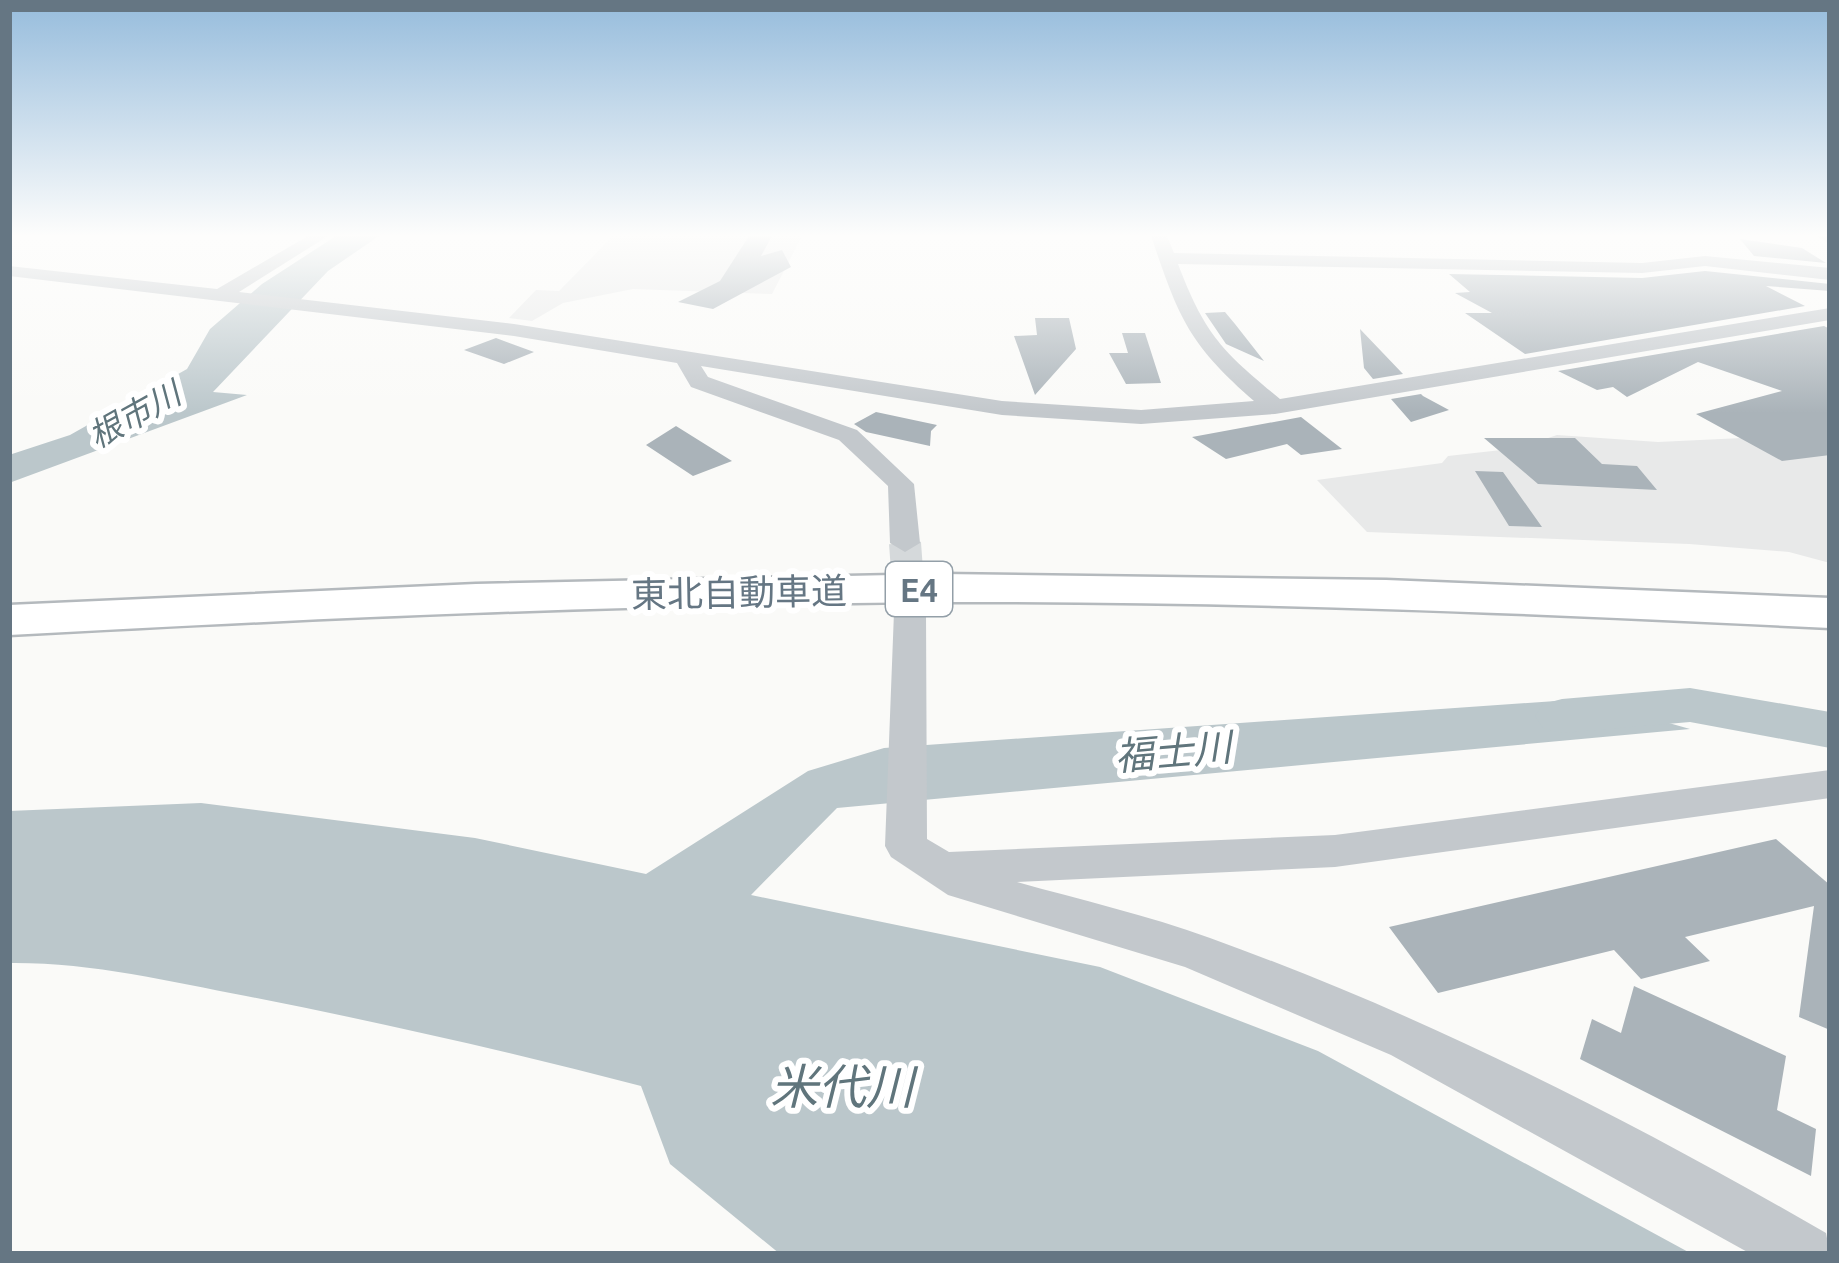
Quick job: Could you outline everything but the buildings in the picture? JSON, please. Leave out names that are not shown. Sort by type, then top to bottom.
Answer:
[{"type":"highway","name":"東北自動車道","points":[[9,598],[372,578],[919,566],[1242,568],[1830,589]]},
{"type":"highway","name":"東北自動車道","points":[[9,620],[354,602],[945,588],[1567,599],[1830,613]]},
{"type":"street","points":[[218,295],[684,356],[1002,408],[1141,417],[1275,407],[1830,314]]},
{"type":"street","points":[[1180,295],[1190,321],[1225,364],[1275,407]]},
{"type":"street","points":[[684,356],[699,382],[848,435],[901,484],[905,543]]},
{"type":"street","points":[[910,612],[906,714],[924,858]]},
{"type":"street","points":[[924,858],[1335,851],[1830,784]]},
{"type":"street","points":[[924,858],[963,883],[1196,952],[1409,1039],[1723,1205],[1805,1254]]},
{"type":"shaded area","points":[[531,295],[603,295],[563,303],[532,321],[509,318]]},
{"type":"shaded area","points":[[1830,422],[1830,563],[1789,552],[1689,544],[1367,532],[1317,480],[1442,463],[1448,456],[1519,448],[1557,435],[1658,442],[1742,438]]},
{"type":"water","name":"根市川","points":[[249,295],[305,295],[213,392],[247,395],[9,483],[9,455],[70,435],[187,369],[210,329]]},
{"type":"water","name":"米代川","points":[[1584,699],[1690,729],[837,808],[751,895],[1100,967],[1318,1051],[1692,1254],[780,1254],[670,1164],[641,1086],[494,1049],[187,984],[99,969],[9,963],[9,811],[201,803],[475,838],[646,874],[808,771],[884,748]]},
{"type":"waterway","name":"福士川","points":[[1562,716],[1690,705],[1830,730]]},
{"type":"tunnel","points":[[905,543],[910,612]]}]
